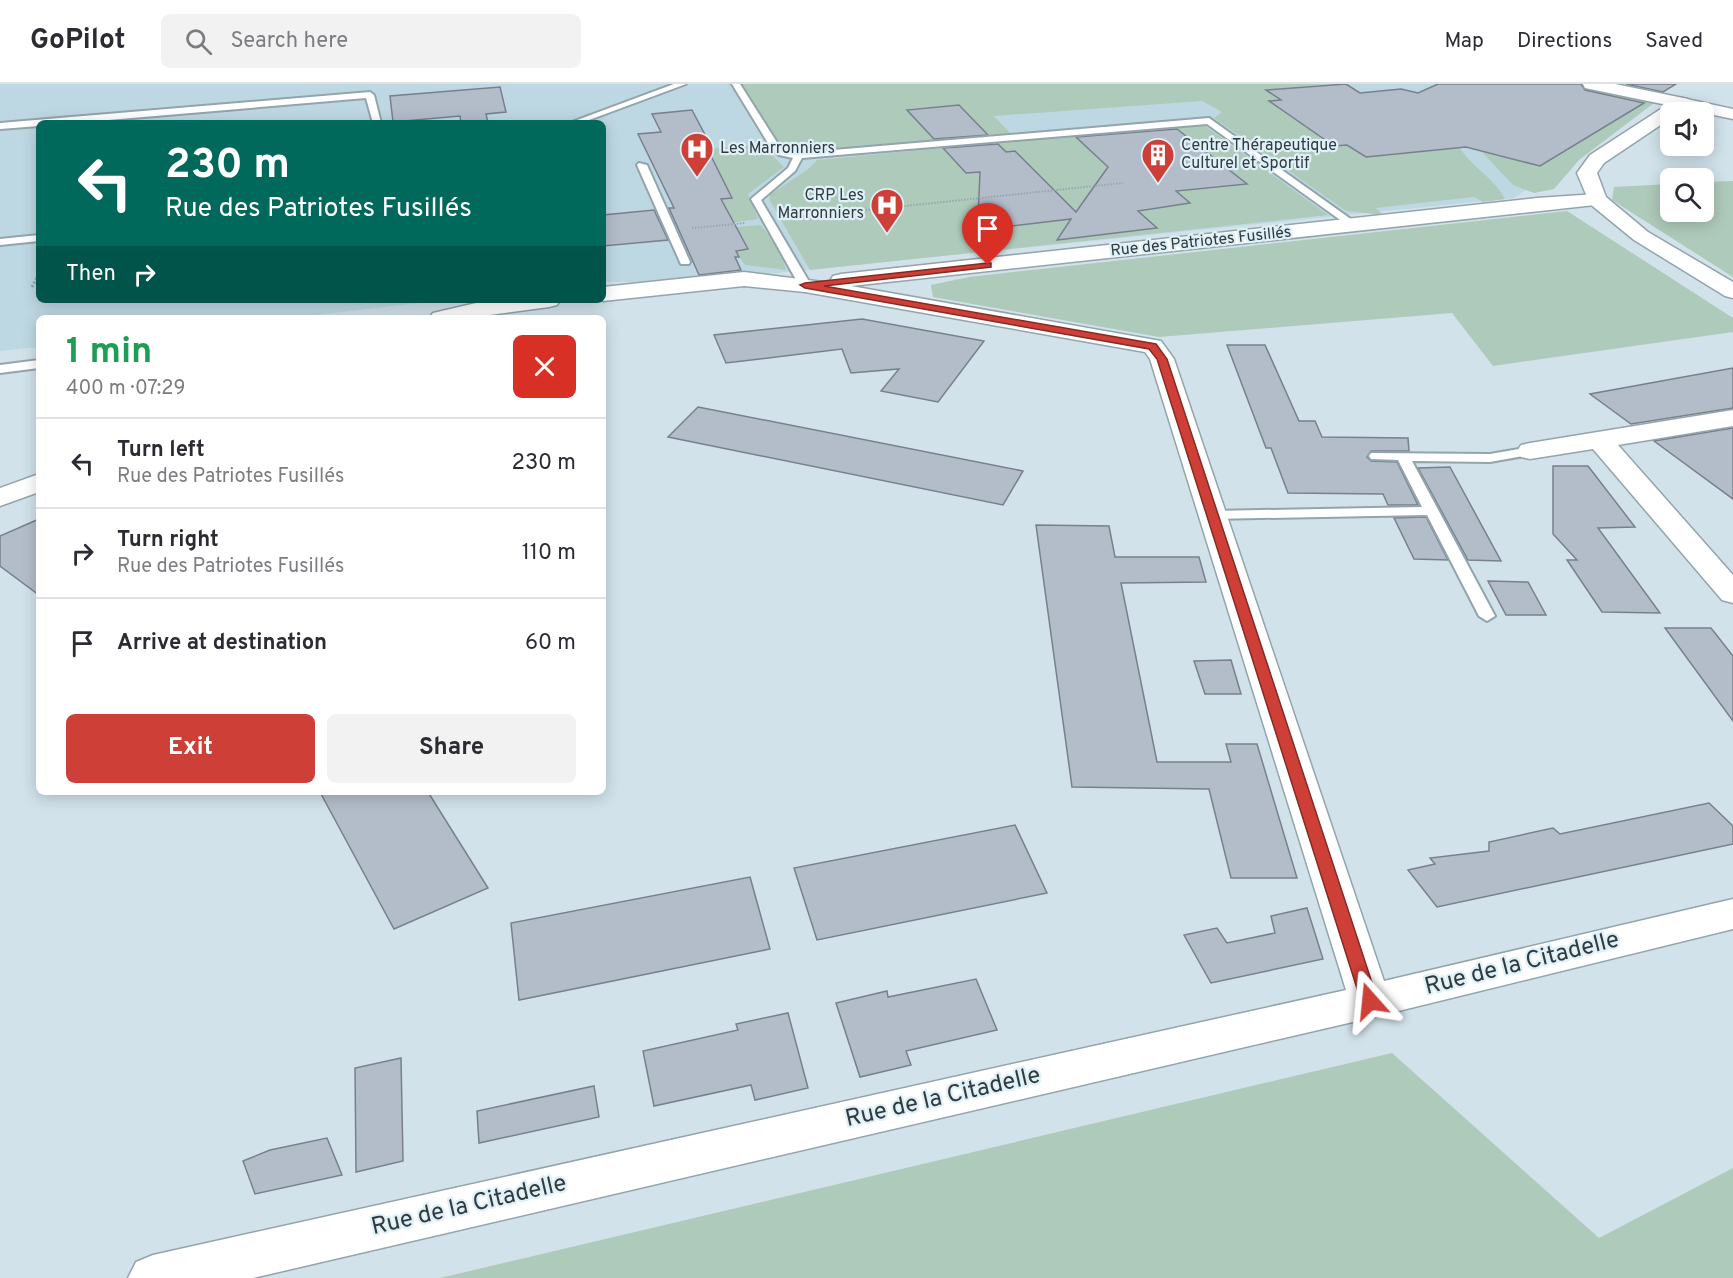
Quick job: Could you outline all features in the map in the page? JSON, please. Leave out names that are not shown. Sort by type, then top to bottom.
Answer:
[{"type":"street","points":[[1591,84],[1677,102]]},
{"type":"street","points":[[1714,110],[1733,114]]},
{"type":"street","points":[[1660,117],[1597,159],[1587,173],[1597,200],[1641,236],[1733,291]]},
{"type":"street","name":"Rue des Patriotes Fusillés","points":[[805,285],[1538,204],[1597,200]]},
{"type":"street","name":"Rue des Patriotes Fusillés","points":[[606,294],[744,279],[805,285],[1153,346],[1162,359],[1370,1001]]},
{"type":"street","points":[[452,315],[478,308],[522,303]]},
{"type":"street","points":[[1530,451],[1733,418]]},
{"type":"street","points":[[1599,440],[1733,594]]},
{"type":"street","points":[[0,498],[36,483]]},
{"type":"street","name":"Rue de la Citadelle","points":[[153,1278],[1370,1001],[1733,914]]},
{"type":"lane","points":[[546,84],[554,84]]},
{"type":"lane","points":[[581,120],[682,84]]},
{"type":"lane","points":[[736,84],[774,146],[782,153],[798,156],[1209,121],[1354,225]]},
{"type":"lane","points":[[74,120],[370,95],[376,120]]},
{"type":"lane","points":[[186,120],[189,110]]},
{"type":"lane","points":[[0,126],[36,123]]},
{"type":"lane","points":[[798,156],[792,169],[756,199],[805,285]]},
{"type":"lane","points":[[642,165],[685,262]]},
{"type":"lane","points":[[0,242],[36,238]]},
{"type":"lane","points":[[0,369],[36,364]]},
{"type":"lane","points":[[1376,456],[1490,458],[1530,451]]},
{"type":"lane","points":[[1403,457],[1487,616]]},
{"type":"lane","points":[[1211,514],[1432,512]]},
{"type":"path","points":[[671,231],[1123,183]]},
{"type":"path","points":[[32,287],[36,280]]},
{"type":"shaded area","name":"CRP Les Marronniers","points":[[0,84],[1568,84],[1638,115],[1514,198],[688,282],[606,282],[606,120],[36,120],[36,303],[419,303],[315,315],[36,315],[36,347],[0,351]]},
{"type":"green space","points":[[736,84],[1329,84],[1265,90],[1350,143],[1397,153],[1459,147],[1505,199],[1483,202],[1474,197],[1376,208],[1383,215],[1346,211],[1214,118],[1222,112],[1202,101],[994,116],[1015,138],[818,156],[782,153]]},
{"type":"green space","points":[[1479,84],[1570,84],[1654,103],[1579,160],[1554,189],[1534,193],[1513,185],[1481,151],[1541,166],[1563,151],[1593,123],[1607,126],[1627,113]]},
{"type":"green space","points":[[1201,123],[1328,215],[810,270],[770,201],[769,195],[807,170],[817,160]]},
{"type":"green space","points":[[761,144],[784,167],[748,194],[758,219],[693,228],[712,198],[732,197],[708,149]]},
{"type":"green space","points":[[1733,181],[1733,277],[1612,200],[1614,187],[1660,185],[1660,222],[1714,222],[1714,182]]},
{"type":"green space","points":[[1567,211],[1733,318],[1733,332],[1493,366],[1452,313],[1159,337],[933,297],[931,285],[969,277]]},
{"type":"green space","points":[[761,225],[780,250],[786,270],[745,265],[735,251],[748,249],[743,237],[735,227]]},
{"type":"green space","points":[[1392,1053],[1599,1238],[1733,1168],[1733,1278],[440,1278]]},
{"type":"building","points":[[1346,84],[1360,93],[1401,89],[1418,93],[1438,84],[1581,84],[1585,90],[1644,103],[1540,166],[1466,147],[1366,157],[1347,145],[1334,146],[1269,101],[1281,100],[1266,90]]},
{"type":"building","points":[[1626,84],[1676,84],[1663,92]]},
{"type":"building","points":[[500,87],[506,112],[486,114],[487,120],[461,120],[460,116],[393,120],[390,96]]},
{"type":"building","points":[[959,105],[988,135],[934,139],[907,110]]},
{"type":"building","points":[[692,110],[711,146],[706,146],[732,198],[721,199],[748,249],[736,251],[739,257],[735,257],[741,270],[699,275],[669,208],[674,208],[638,134],[661,132],[652,114]]},
{"type":"building","points":[[1177,129],[1247,184],[1176,191],[1190,203],[1138,211],[1157,228],[1057,240],[1071,219],[994,228],[987,219],[978,219],[980,172],[966,173],[943,148],[998,144],[1006,152],[1015,151],[1076,212],[1108,167],[1076,137]]},
{"type":"building","points":[[654,210],[668,240],[606,246],[606,215]]},
{"type":"building","points":[[862,319],[984,341],[938,402],[881,391],[899,369],[851,373],[842,349],[726,363],[714,335]]},
{"type":"building","points":[[1227,345],[1265,345],[1299,421],[1315,421],[1322,437],[1408,438],[1409,451],[1371,451],[1367,457],[1371,461],[1397,462],[1418,505],[1388,505],[1383,494],[1288,493],[1271,448],[1266,448]]},
{"type":"building","points":[[1733,368],[1733,408],[1631,424],[1590,394]]},
{"type":"building","points":[[698,407],[1023,471],[1003,505],[668,437]]},
{"type":"building","points":[[1733,428],[1733,499],[1654,441]]},
{"type":"building","points":[[1553,466],[1588,466],[1635,527],[1598,528],[1660,613],[1602,612],[1567,560],[1577,560],[1553,534]]},
{"type":"building","points":[[1450,467],[1501,561],[1468,560],[1418,468]]},
{"type":"building","points":[[1426,517],[1448,560],[1414,559],[1394,518]]},
{"type":"building","points":[[36,520],[36,593],[0,566],[0,536]]},
{"type":"building","points":[[1036,525],[1109,526],[1115,557],[1199,557],[1206,582],[1121,583],[1157,762],[1231,762],[1226,744],[1257,744],[1297,878],[1231,878],[1209,789],[1072,787]]},
{"type":"building","points":[[1488,581],[1528,582],[1546,615],[1506,615]]},
{"type":"building","points":[[1665,628],[1711,628],[1733,656],[1733,721]]},
{"type":"building","points":[[1231,660],[1241,694],[1205,694],[1194,661]]},
{"type":"building","points":[[322,795],[430,795],[488,888],[394,929]]},
{"type":"building","points":[[1709,803],[1733,826],[1733,844],[1437,907],[1408,870],[1435,864],[1430,858],[1489,851],[1489,842],[1553,828],[1560,834]]},
{"type":"building","points":[[1015,825],[1047,893],[817,940],[794,868]]},
{"type":"building","points":[[750,877],[770,949],[519,1000],[511,923]]},
{"type":"building","points":[[1307,908],[1323,959],[1211,983],[1184,935],[1217,928],[1227,943],[1275,933],[1271,916]]},
{"type":"building","points":[[976,979],[997,1030],[906,1051],[911,1065],[860,1077],[836,1003],[887,991],[888,997]]},
{"type":"building","points":[[788,1013],[808,1088],[755,1100],[751,1085],[654,1106],[643,1051],[738,1030],[736,1024]]},
{"type":"building","points":[[401,1058],[403,1161],[356,1172],[355,1068]]},
{"type":"building","points":[[594,1086],[599,1117],[479,1143],[477,1111]]},
{"type":"building","points":[[327,1138],[342,1175],[255,1194],[243,1161],[270,1150]]},
{"type":"place","name":"Les Marronniers","points":[[697,178]]},
{"type":"place","name":"Centre Thérapeutique Culturel et Sportif","points":[[1158,184]]},
{"type":"place","name":"CRP Les Marronniers","points":[[887,234]]},
{"type":"route","points":[[988,265],[805,285],[1153,346],[1162,359],[1370,1001]]}]
